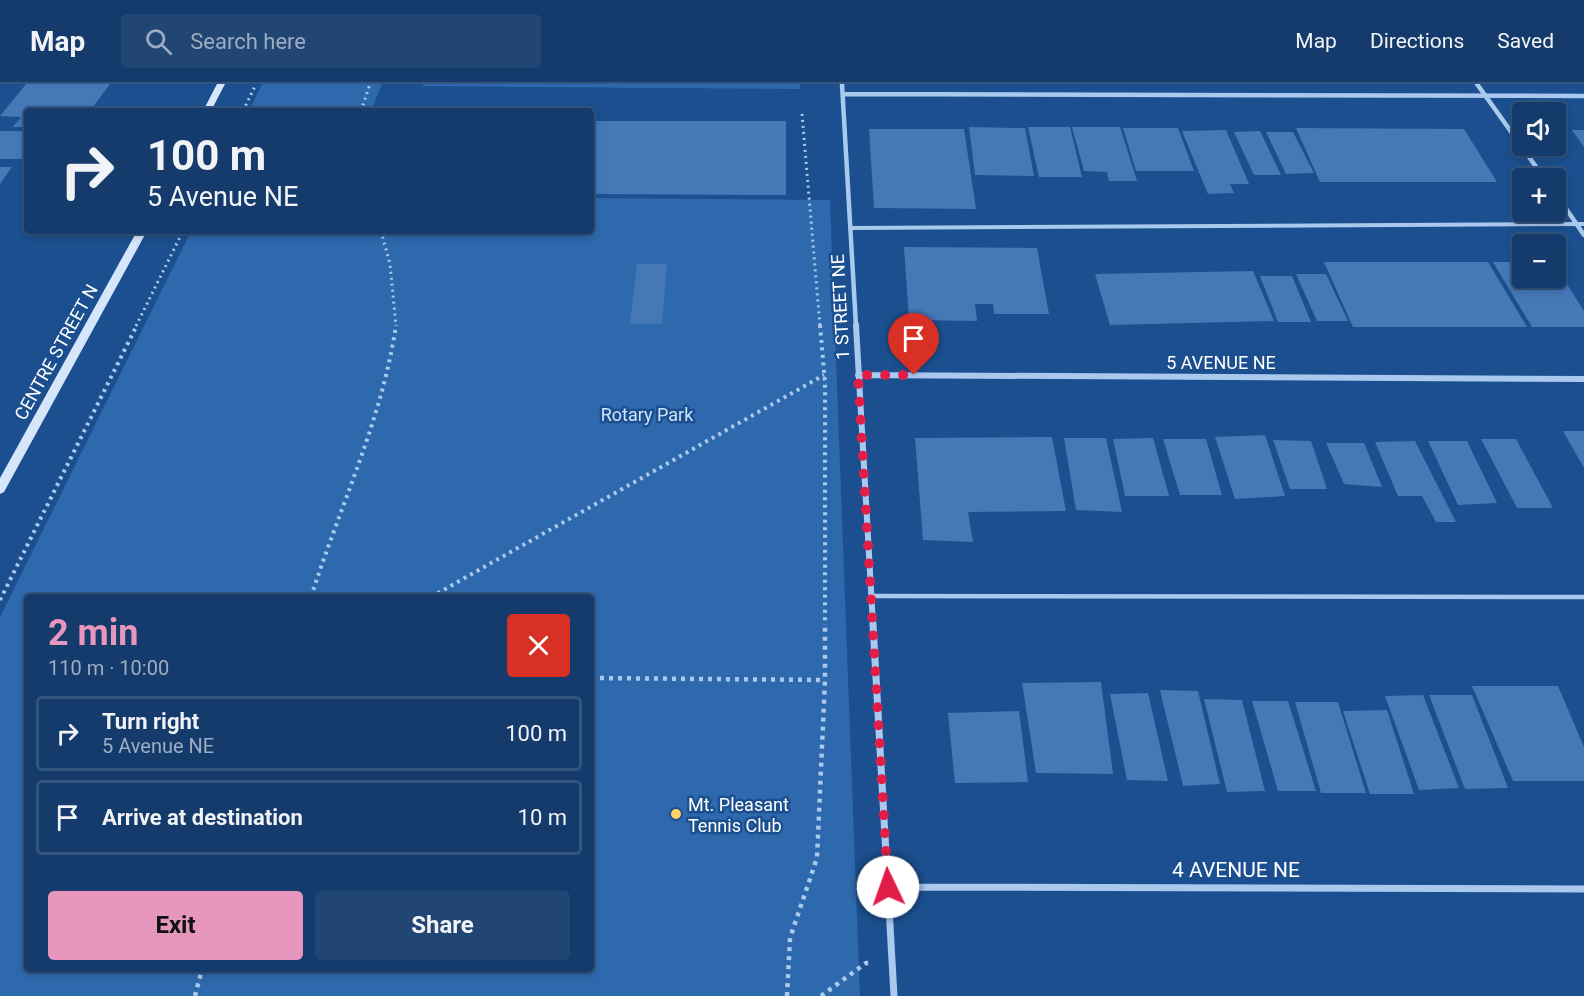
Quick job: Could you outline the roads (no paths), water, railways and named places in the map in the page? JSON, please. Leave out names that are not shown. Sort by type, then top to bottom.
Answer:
[{"type":"main road","points":[[209,108],[221,84]]},
{"type":"main road","name":"CENTRE STREET N","points":[[0,489],[140,234]]},
{"type":"street","name":"1 STREET NE","points":[[842,84],[894,996]]},
{"type":"street","points":[[1478,84],[1537,168]]},
{"type":"street","points":[[843,94],[1584,96]]},
{"type":"street","points":[[1566,208],[1584,235]]},
{"type":"street","name":"5 AVENUE NE","points":[[858,375],[1584,379]]},
{"type":"street","name":"4 AVENUE NE","points":[[888,887],[1584,889]]},
{"type":"lane","points":[[851,228],[1584,224]]},
{"type":"lane","points":[[871,596],[1584,597]]},
{"type":"place","name":"Mt. Pleasant Tennis Club","points":[[676,814]]},
{"type":"park label","name":"Rotary Park","points":[[647,414]]}]
